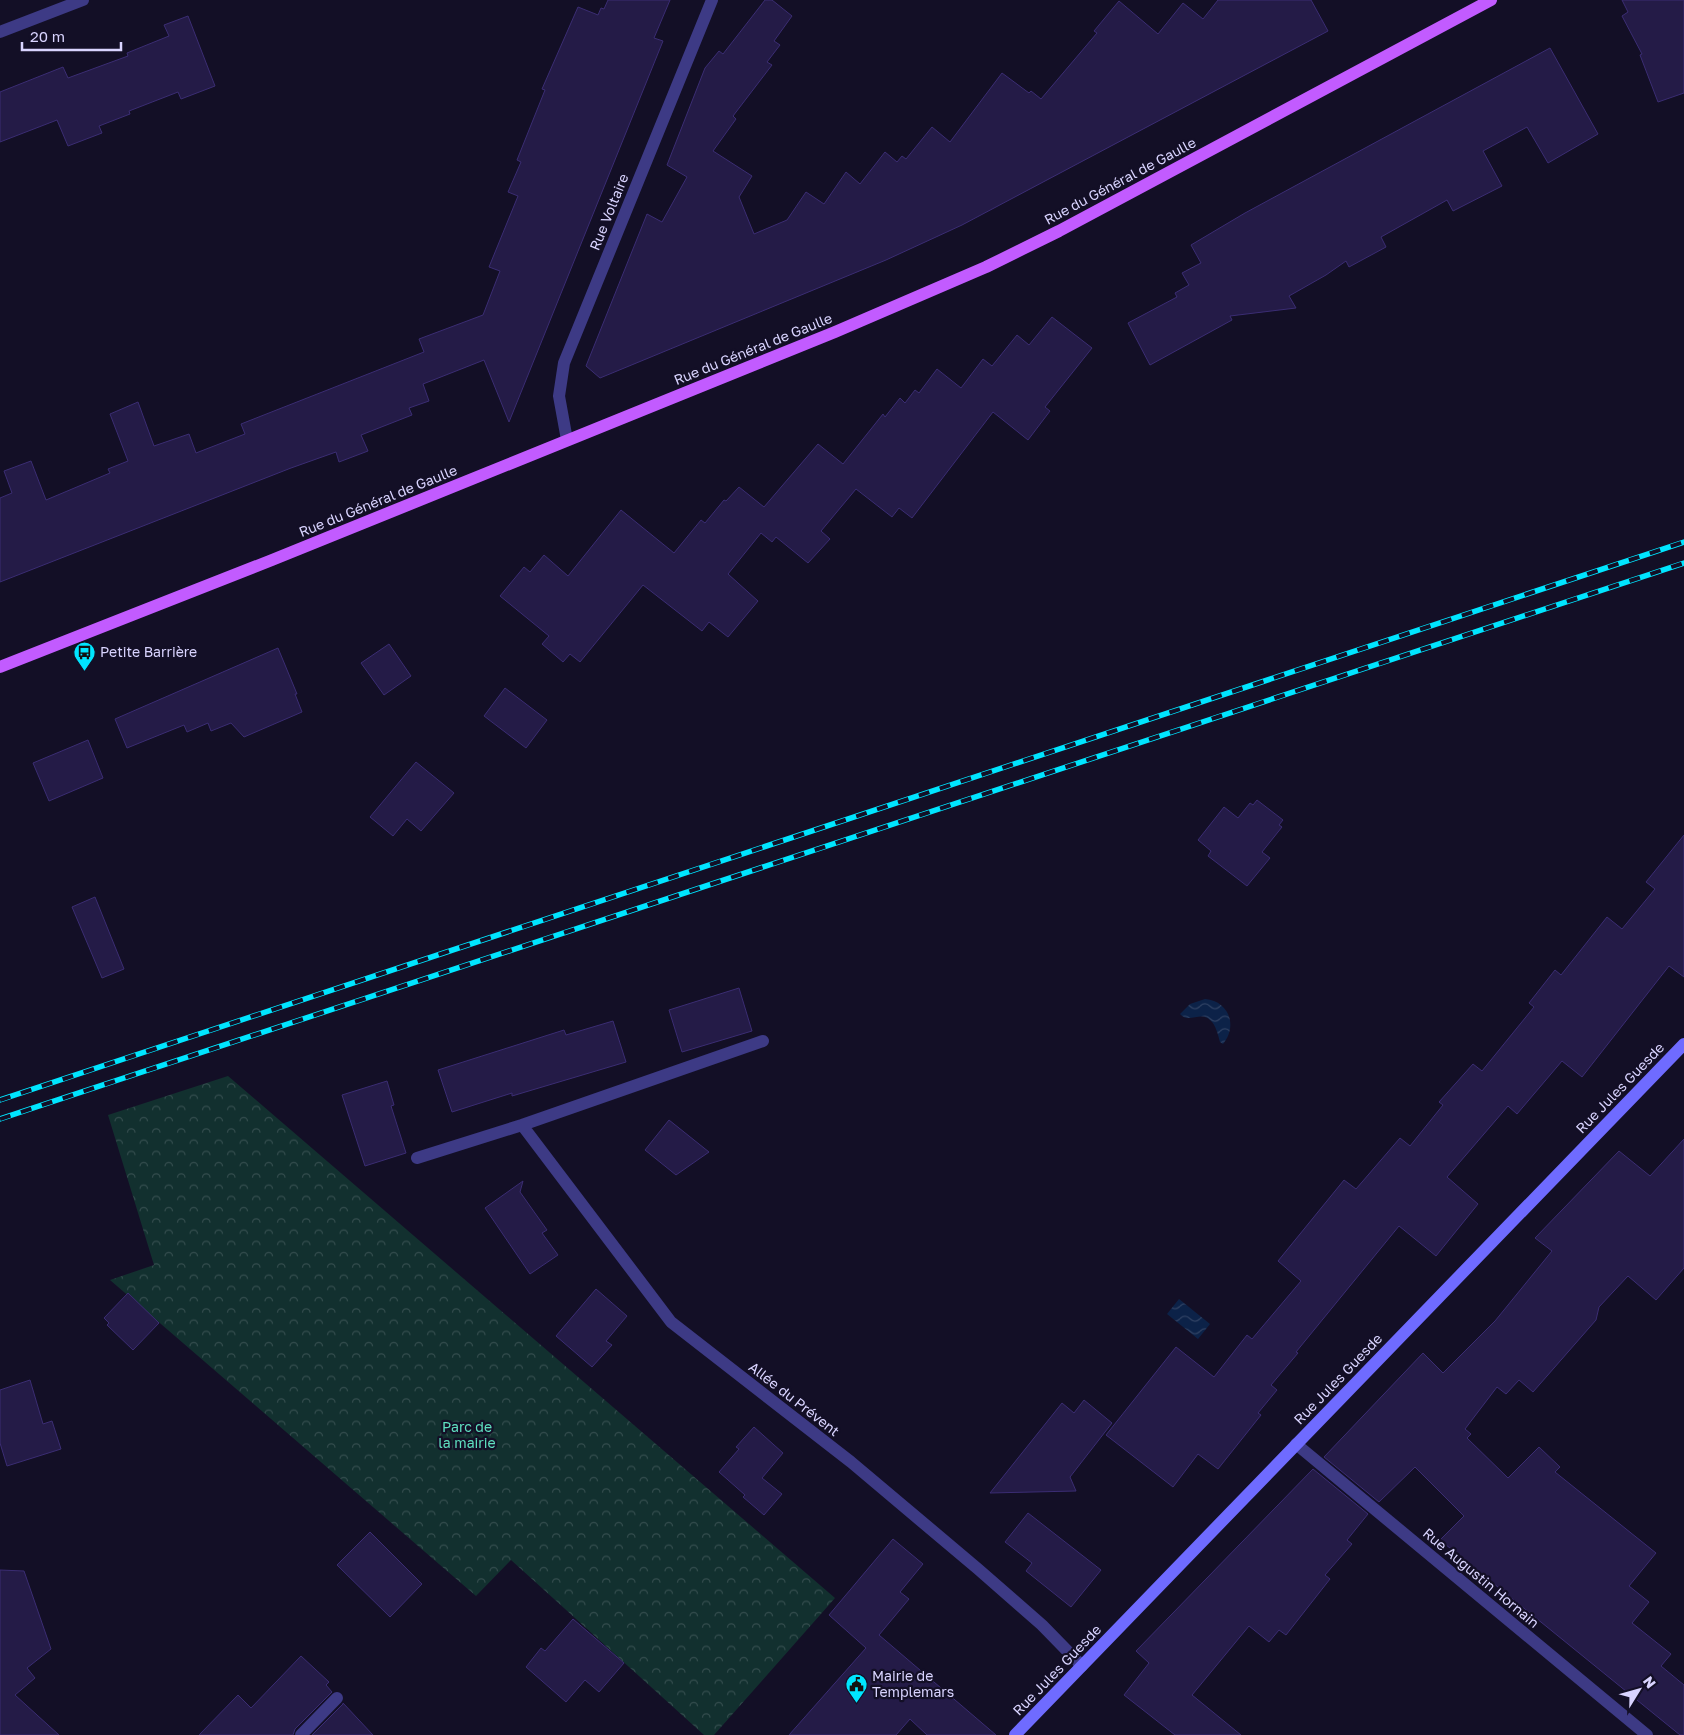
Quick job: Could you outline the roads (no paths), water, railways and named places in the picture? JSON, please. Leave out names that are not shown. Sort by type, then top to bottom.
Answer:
[{"type":"main road","name":"Rue du Général de Gaulle","points":[[0,668],[263,564],[835,332],[986,267],[1067,226],[1490,0]]},
{"type":"main road","name":"Rue Jules Guesde","points":[[1015,1735],[1684,1044]]},
{"type":"street","points":[[0,32],[83,0]]},
{"type":"street","name":"Rue Voltaire","points":[[567,440],[559,396],[564,363],[712,0]]},
{"type":"street","points":[[417,1158],[522,1125],[763,1041]]},
{"type":"street","name":"Allée du Prévent","points":[[522,1125],[671,1322],[858,1468],[1042,1625],[1082,1666]]},
{"type":"street","name":"Rue Augustin Hornain","points":[[1296,1444],[1647,1735]]},
{"type":"street","points":[[301,1735],[337,1698]]},
{"type":"water","points":[[1205,999],[1220,1004],[1229,1015],[1230,1030],[1223,1044],[1220,1042],[1215,1027],[1210,1020],[1203,1017],[1187,1018],[1180,1014],[1190,1004]]},
{"type":"water","points":[[1179,1299],[1210,1324],[1198,1339],[1167,1314]]},
{"type":"railway","points":[[0,1100],[1684,542]]},
{"type":"railway","points":[[0,1119],[1684,563]]},
{"type":"place","name":"Petite Barrière","points":[[84,671]]},
{"type":"place","name":"Mairie de Templemars","points":[[856,1703]]},
{"type":"park label","name":"Parc de la mairie","points":[[467,1435]]}]
